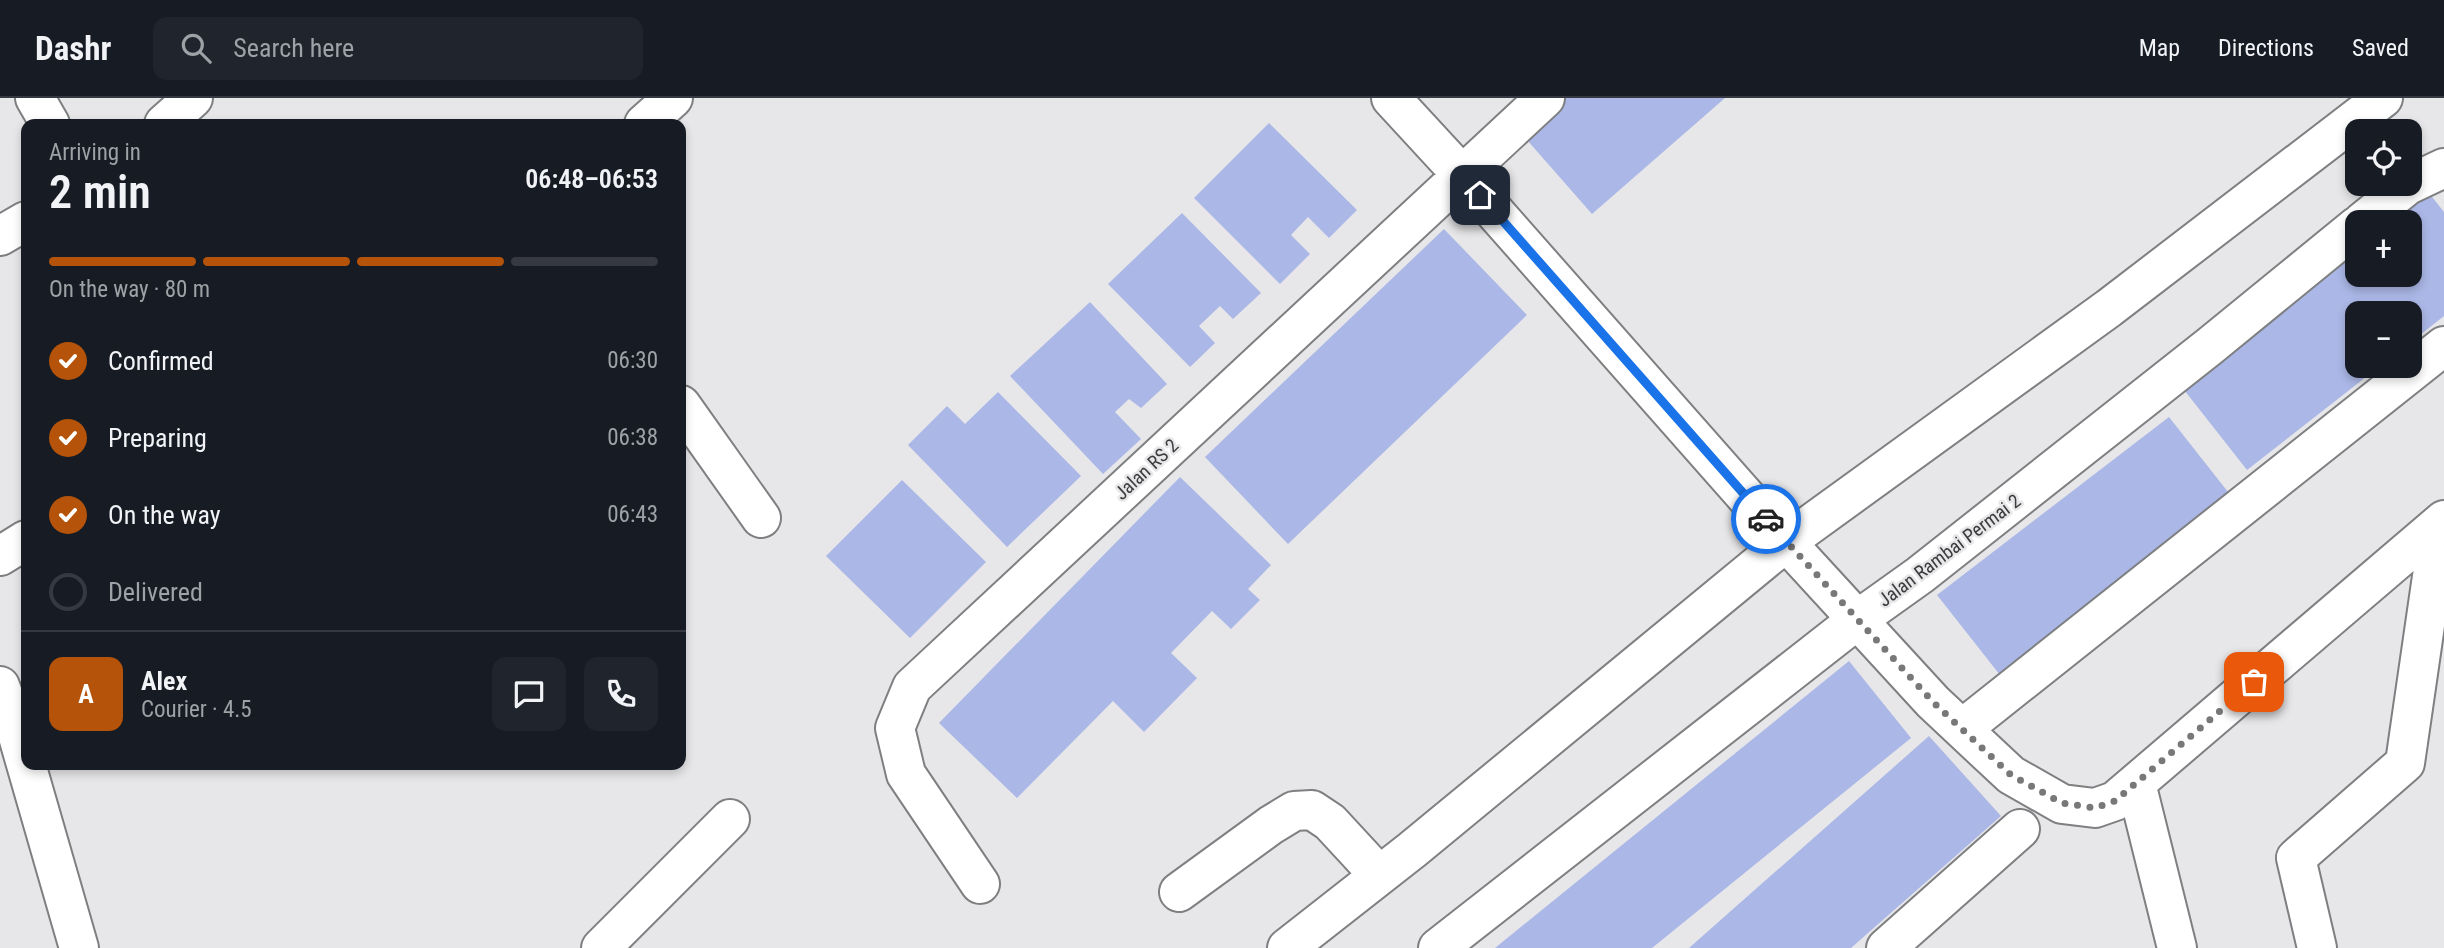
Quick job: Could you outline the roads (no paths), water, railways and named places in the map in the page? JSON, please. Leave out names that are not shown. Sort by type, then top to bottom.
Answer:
[{"type":"street","points":[[35,98],[47,119]]},
{"type":"street","points":[[650,119],[673,98]]},
{"type":"street","points":[[1391,98],[1786,542],[1933,702],[2011,775],[2062,803],[2095,808],[2115,801],[2440,531]]},
{"type":"street","name":"Jalan RS 2","points":[[980,884],[906,774],[895,728],[912,687],[1545,98]]},
{"type":"street","points":[[1287,948],[1786,542],[2109,308],[2383,98]]},
{"type":"street","points":[[2377,210],[2408,185],[2444,168]]},
{"type":"street","points":[[0,236],[21,224]]},
{"type":"street","name":"Jalan Rambai Permai 2","points":[[1438,948],[1857,620],[1920,575],[2345,236]]},
{"type":"street","points":[[1962,729],[2444,346]]},
{"type":"street","points":[[686,412],[761,518]]},
{"type":"street","points":[[2317,948],[2296,858],[2405,763],[2440,531]]},
{"type":"street","points":[[0,556],[21,543]]},
{"type":"street","points":[[0,686],[21,749]]},
{"type":"street","points":[[28,770],[79,948]]},
{"type":"street","points":[[2136,783],[2177,948]]},
{"type":"street","points":[[1179,892],[1270,825],[1294,811],[1312,810],[1331,822],[1379,875]]},
{"type":"street","points":[[601,948],[730,819]]},
{"type":"street","points":[[1886,948],[2020,829]]}]
